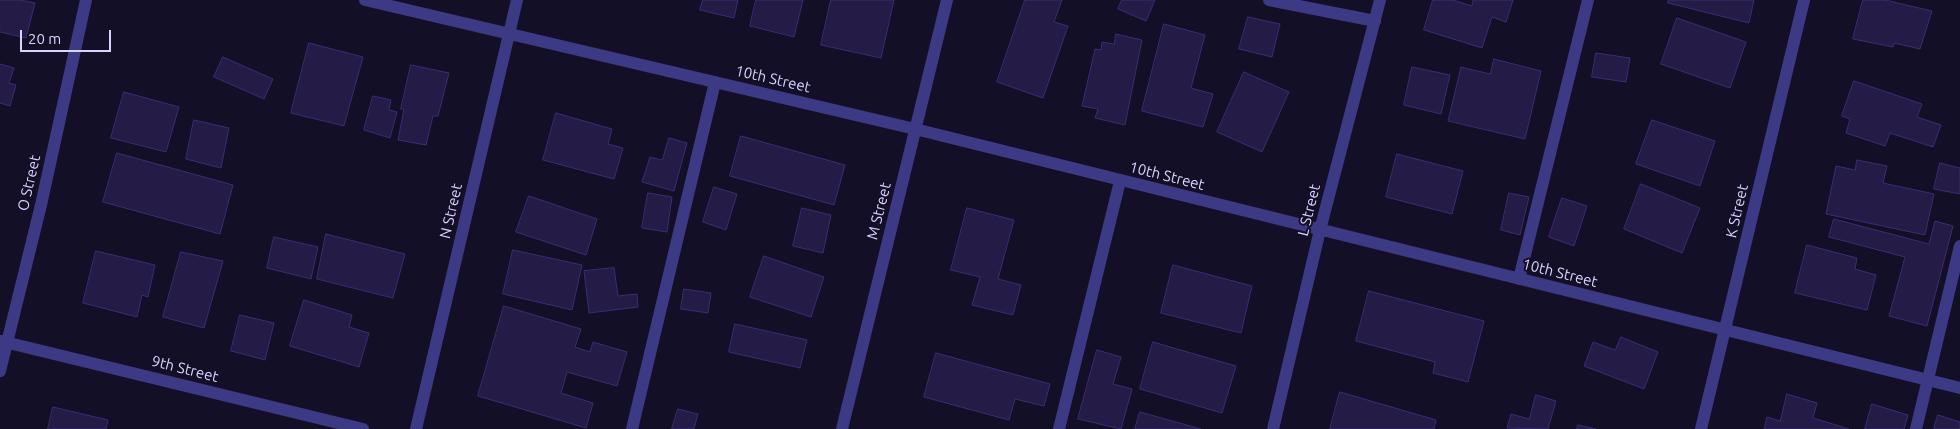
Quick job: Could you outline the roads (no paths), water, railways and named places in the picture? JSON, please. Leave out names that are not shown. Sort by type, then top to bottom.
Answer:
[{"type":"street","name":"O Street","points":[[0,371],[4,342],[41,205],[86,0]]},
{"type":"street","name":"10th Street","points":[[365,0],[915,130],[1960,388]]},
{"type":"street","name":"N Street","points":[[416,429],[517,0]]},
{"type":"street","name":"M Street","points":[[842,429],[947,0]]},
{"type":"street","points":[[1270,0],[1375,21]]},
{"type":"street","name":"L Street","points":[[1273,429],[1320,230],[1380,0]]},
{"type":"street","points":[[1519,279],[1588,0]]},
{"type":"street","name":"K Street","points":[[1701,429],[1804,0]]},
{"type":"street","points":[[632,429],[715,82]]},
{"type":"street","points":[[1059,429],[1120,181]]},
{"type":"street","points":[[1916,429],[1960,246]]},
{"type":"street","name":"9th Street","points":[[4,342],[363,429]]}]
